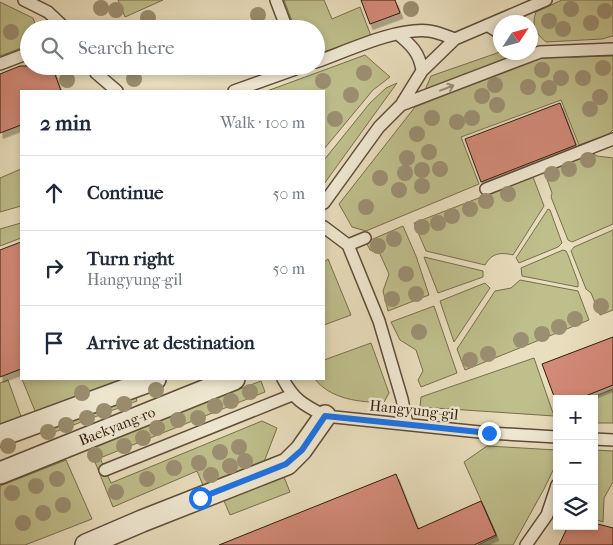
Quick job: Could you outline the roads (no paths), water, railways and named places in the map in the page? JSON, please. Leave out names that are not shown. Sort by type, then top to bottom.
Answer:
[{"type":"street","points":[[0,436],[152,380]]},
{"type":"street","name":"Baekyang-ro","points":[[0,473],[232,380]]},
{"type":"street","points":[[86,545],[286,464],[302,450],[325,416]]},
{"type":"lane","points":[[24,0],[48,12],[56,20]]},
{"type":"lane","points":[[276,0],[284,20]]},
{"type":"lane","points":[[325,202],[379,127],[401,105],[422,71],[455,39],[546,0]]},
{"type":"lane","points":[[487,25],[493,29]]},
{"type":"lane","points":[[325,59],[413,30],[429,31],[455,39]]},
{"type":"lane","points":[[398,34],[413,46],[419,56],[422,71]]},
{"type":"lane","points":[[538,50],[613,49]]},
{"type":"lane","points":[[0,64],[20,56]]},
{"type":"lane","points":[[401,105],[511,60]]},
{"type":"lane","points":[[98,75],[116,90]]},
{"type":"lane","points":[[237,90],[278,75]]},
{"type":"lane","points":[[486,189],[613,139]]},
{"type":"lane","points":[[325,227],[348,245],[379,321],[402,399],[407,424]]},
{"type":"lane","points":[[348,245],[365,238]]},
{"type":"lane","name":"Hangyung-gil","points":[[284,380],[292,395],[325,416],[553,438]]},
{"type":"lane","points":[[104,470],[292,395]]},
{"type":"lane","points":[[598,439],[613,440]]},
{"type":"lane","points":[[526,545],[547,515],[553,498]]}]
